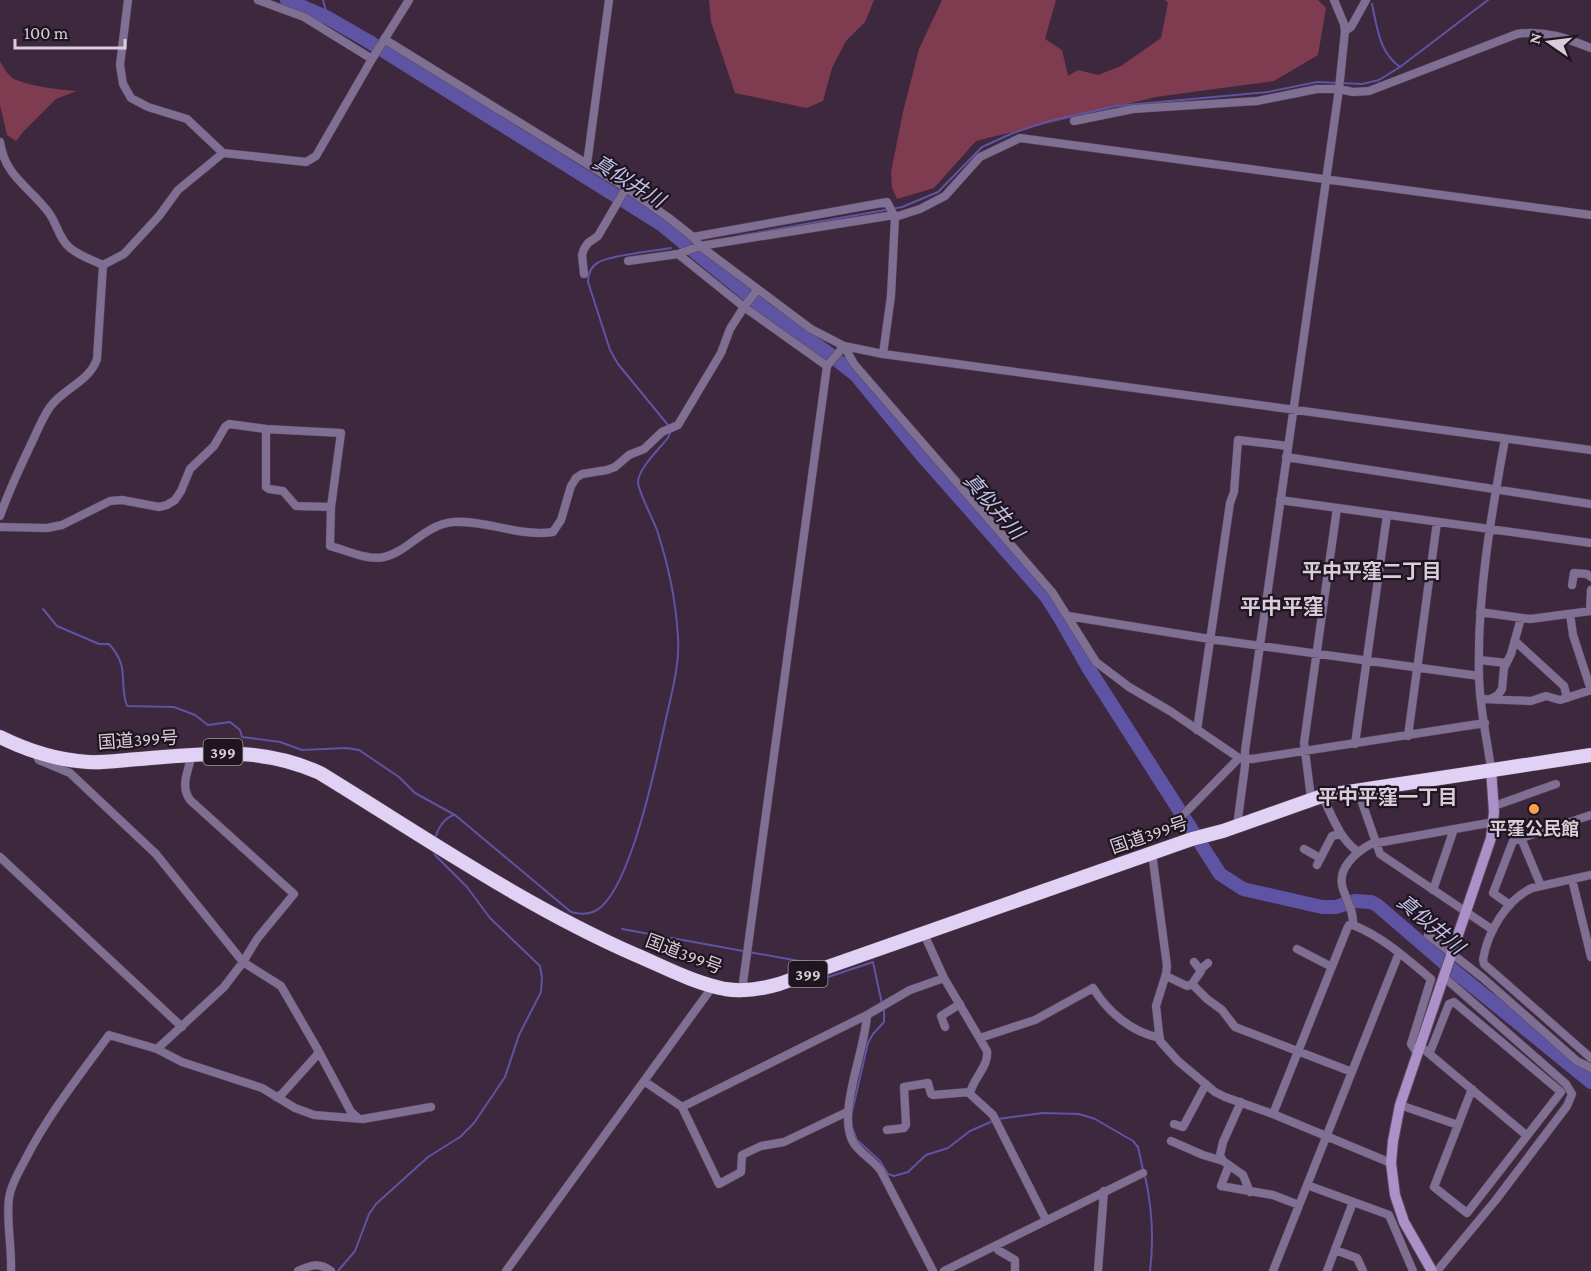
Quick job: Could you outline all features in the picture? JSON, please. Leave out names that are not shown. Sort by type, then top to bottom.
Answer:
[{"type":"highway","name":"国道399号","points":[[0,737],[35,753],[89,762],[221,752],[249,753],[298,763],[320,773],[547,913],[679,974],[713,986],[742,990],[763,989],[779,984],[1316,797],[1591,754]]},
{"type":"street","points":[[128,0],[120,65],[123,84],[131,98],[148,107],[188,119],[223,153],[306,162],[316,156],[409,0]]},
{"type":"street","points":[[258,0],[304,17],[373,58]]},
{"type":"street","points":[[587,164],[609,0]]},
{"type":"street","points":[[1237,826],[1242,758],[1339,85],[1345,31],[1334,0]]},
{"type":"street","points":[[1345,31],[1351,27],[1366,0]]},
{"type":"street","points":[[1074,121],[1133,109],[1247,102],[1339,85],[1353,92],[1369,91],[1517,34],[1549,33],[1591,48]]},
{"type":"street","points":[[383,41],[587,164],[693,237],[699,247],[756,291],[842,348],[1052,592],[1096,662],[1106,671],[1242,758]]},
{"type":"street","points":[[628,261],[920,209],[945,196],[980,157],[1020,138],[1591,215]]},
{"type":"street","points":[[0,142],[6,166],[47,211],[69,247],[103,265]]},
{"type":"street","points":[[103,265],[124,254],[159,216],[178,190],[223,153]]},
{"type":"street","points":[[584,274],[582,255],[584,249],[598,236],[625,190]]},
{"type":"street","points":[[693,237],[887,201],[894,215],[891,296],[883,354]]},
{"type":"street","points":[[680,253],[745,305],[828,365]]},
{"type":"street","points":[[0,516],[4,494],[46,413],[61,396],[88,376],[94,368],[97,359],[103,265]]},
{"type":"street","points":[[0,527],[47,528],[62,525],[110,501],[122,500],[159,507],[167,505],[175,500],[190,469],[214,446],[225,427],[234,424],[266,429],[341,433],[331,507],[330,546],[374,558],[385,557],[432,528],[450,522],[483,522],[519,532],[553,532],[561,520],[570,486],[576,478],[582,474],[607,471],[615,467],[628,454],[644,449],[678,425],[721,353],[730,329],[756,291]]},
{"type":"street","points":[[842,348],[1591,450]]},
{"type":"street","points":[[742,990],[828,365],[842,348]]},
{"type":"street","points":[[266,429],[266,487],[282,491],[296,506],[331,507]]},
{"type":"street","points":[[1432,1271],[1404,1222],[1392,1184],[1391,1163],[1400,1105],[1488,847],[1494,822],[1491,770],[1479,676],[1480,612],[1490,530],[1505,439]]},
{"type":"street","points":[[1197,730],[1234,492],[1238,441],[1288,446]]},
{"type":"street","points":[[1286,457],[1591,504]]},
{"type":"street","points":[[1280,500],[1591,543]]},
{"type":"street","points":[[1337,508],[1304,751],[1316,797],[1341,834],[1358,851]]},
{"type":"street","points":[[1355,744],[1387,515]]},
{"type":"street","points":[[1408,736],[1437,522]]},
{"type":"street","points":[[1572,585],[1574,573],[1591,576]]},
{"type":"street","points":[[1480,612],[1530,619],[1591,611],[1591,590]]},
{"type":"street","points":[[1482,699],[1531,701],[1546,696],[1558,700],[1591,690],[1573,635],[1570,614]]},
{"type":"street","points":[[1068,616],[1210,639],[1479,676]]},
{"type":"street","points":[[1491,699],[1502,689],[1503,673],[1521,618]]},
{"type":"street","points":[[1515,641],[1564,686],[1567,698]]},
{"type":"street","points":[[1479,660],[1506,663]]},
{"type":"street","points":[[1185,813],[1242,758],[1355,744],[1485,723]]},
{"type":"street","points":[[35,753],[39,760],[70,773],[156,854],[243,962],[284,991],[351,1112],[358,1118]]},
{"type":"street","points":[[157,1049],[224,987],[257,939],[294,894],[190,800],[184,787],[192,755]]},
{"type":"street","points":[[1494,806],[1556,784]]},
{"type":"street","points":[[1358,791],[1380,854],[1493,930]]},
{"type":"street","points":[[1510,905],[1493,893],[1513,841],[1591,815]]},
{"type":"street","points":[[1353,925],[1350,908],[1342,887],[1342,876],[1346,866],[1358,851],[1371,844],[1494,822]]},
{"type":"street","points":[[1433,890],[1454,829]]},
{"type":"street","points":[[1304,849],[1319,861],[1332,836],[1341,834]]},
{"type":"street","points":[[1521,838],[1542,886]]},
{"type":"street","points":[[1152,853],[1166,957],[1166,976],[1156,1006],[1160,1038],[1173,1056],[1225,1098],[1241,1101],[1391,1163]]},
{"type":"street","points":[[0,857],[183,1027]]},
{"type":"street","points":[[1591,875],[1523,892],[1510,905],[1493,930],[1484,954],[1484,964],[1591,1058]]},
{"type":"street","points":[[1572,879],[1591,957]]},
{"type":"street","points":[[1273,1114],[1347,929],[1349,925],[1353,925],[1374,935],[1431,980],[1411,1044],[1430,1052],[1526,1135]]},
{"type":"street","points":[[924,934],[944,978],[980,1038],[987,1057],[970,1092]]},
{"type":"street","points":[[1428,935],[1483,978],[1577,1061],[1591,1068]]},
{"type":"street","points":[[1297,949],[1332,967]]},
{"type":"street","points":[[1273,1271],[1399,953]]},
{"type":"street","points":[[1194,962],[1201,969]]},
{"type":"street","points":[[1166,976],[1187,986],[1192,984],[1201,969],[1208,963]]},
{"type":"street","points":[[1437,1271],[1495,1202],[1567,1106],[1572,1094],[1566,1084],[1444,977]]},
{"type":"street","points":[[682,1107],[867,1015],[917,987],[944,978]]},
{"type":"street","points":[[1192,984],[1222,1010],[1235,1027],[1352,1072]]},
{"type":"street","points":[[506,1271],[713,986]]},
{"type":"street","points":[[980,1038],[1035,1020],[1094,988],[1104,1004],[1117,1017],[1141,1031],[1160,1038]]},
{"type":"street","points":[[1430,1052],[1449,1004],[1454,1002],[1561,1092],[1467,1213],[1434,1186],[1472,1089]]},
{"type":"street","points":[[945,1027],[941,1016],[960,1004]]},
{"type":"street","points":[[867,1015],[864,1043],[847,1113],[848,1126],[852,1141],[881,1171],[933,1271]]},
{"type":"street","points":[[11,1271],[8,1201],[11,1188],[40,1131],[109,1035],[157,1049],[183,1062],[262,1088],[305,1112],[358,1118],[431,1107]]},
{"type":"street","points":[[276,1097],[282,1094],[317,1055],[318,1050]]},
{"type":"street","points":[[644,1081],[682,1107],[719,1184],[741,1172],[742,1155],[761,1146],[784,1142],[847,1113]]},
{"type":"street","points":[[887,1130],[904,1128],[906,1125],[904,1087],[928,1083],[933,1095],[970,1092]]},
{"type":"street","points":[[1174,1124],[1183,1126],[1206,1084]]},
{"type":"street","points":[[970,1092],[994,1119],[1046,1220]]},
{"type":"street","points":[[1241,1101],[1223,1142],[1220,1155],[1226,1163],[1221,1186],[1273,1195],[1299,1205]]},
{"type":"street","points":[[1400,1105],[1458,1125]]},
{"type":"street","points":[[1171,1141],[1226,1163],[1243,1175],[1250,1192]]},
{"type":"street","points":[[944,1271],[1143,1173]]},
{"type":"street","points":[[1307,1185],[1389,1215],[1413,1271]]},
{"type":"street","points":[[1098,1271],[1104,1191]]},
{"type":"street","points":[[1327,1271],[1353,1202]]},
{"type":"street","points":[[997,1245],[1000,1253],[1015,1260],[1015,1271]]},
{"type":"street","points":[[1335,1250],[1357,1258],[1363,1271]]},
{"type":"street","points":[[298,1271],[315,1264],[331,1271]]},
{"type":"shaded area","points":[[709,0],[874,0],[865,22],[846,41],[832,68],[823,101],[807,108],[735,93],[711,22]]},
{"type":"shaded area","points":[[942,0],[1056,0],[1045,39],[1062,50],[1068,76],[1078,70],[1098,75],[1121,66],[1161,38],[1168,3],[1165,0],[1318,0],[1326,8],[1318,55],[1274,81],[1156,97],[976,141],[934,188],[897,199],[892,188],[891,172],[903,112],[919,49]]},
{"type":"shaded area","points":[[0,61],[9,75],[17,80],[43,87],[77,91],[56,99],[16,141],[7,135],[0,105]]},
{"type":"waterway","name":"真似井川","points":[[287,0],[328,18],[368,41],[661,224],[765,309],[856,375],[920,453],[1046,596],[1089,669],[1220,874],[1243,889],[1322,907],[1336,907],[1355,901],[1371,902],[1377,905],[1591,1082]]},
{"type":"waterway","points":[[323,0],[328,18]]},
{"type":"waterway","points":[[1372,4],[1383,47],[1400,67],[1488,0]]},
{"type":"waterway","points":[[738,236],[902,207],[938,192],[982,147],[1013,133],[1049,121],[1116,106],[1268,92],[1317,82],[1362,84],[1379,80],[1400,67]]},
{"type":"waterway","points":[[43,609],[57,626],[99,644],[109,644],[120,660],[127,706],[174,707],[195,715],[208,725],[230,722],[240,730],[242,737],[280,742],[302,750],[347,748],[359,750],[399,777],[415,793],[455,815],[571,912],[587,914],[598,910],[612,893],[623,873],[641,821],[656,766],[672,691],[678,637],[668,569],[657,530],[638,483],[641,472],[668,438],[670,433],[668,425],[618,364],[610,350],[588,279],[590,270],[599,262],[623,255],[671,248]]},
{"type":"waterway","points":[[435,840],[442,824],[454,815]]},
{"type":"waterway","points":[[338,1271],[355,1251],[369,1214],[376,1204],[428,1157],[460,1137],[474,1123],[505,1077],[519,1035],[541,992],[540,966],[490,918],[467,887],[435,855],[434,851]]},
{"type":"waterway","points":[[622,929],[810,963],[811,967]]},
{"type":"waterway","points":[[815,979],[816,981],[873,962],[882,1004]]},
{"type":"waterway","points":[[852,1112],[868,1043],[884,1022],[884,1009]]},
{"type":"waterway","points":[[998,1119],[1043,1113],[1079,1114],[1095,1119],[1133,1141],[1138,1147],[1143,1170]]},
{"type":"waterway","points":[[852,1127],[857,1140],[880,1161],[888,1174],[894,1176],[908,1172],[926,1155],[948,1148],[970,1131],[993,1121]]},
{"type":"waterway","points":[[1145,1176],[1152,1223],[1150,1271]]},
{"type":"place","name":"平窪公民館","points":[[1534,809]]},
{"type":"district","name":"平中平窪二丁目","points":[[1372,571]]},
{"type":"district","name":"平中平窪","points":[[1282,607]]},
{"type":"district","name":"平中平窪一丁目","points":[[1388,797]]}]
